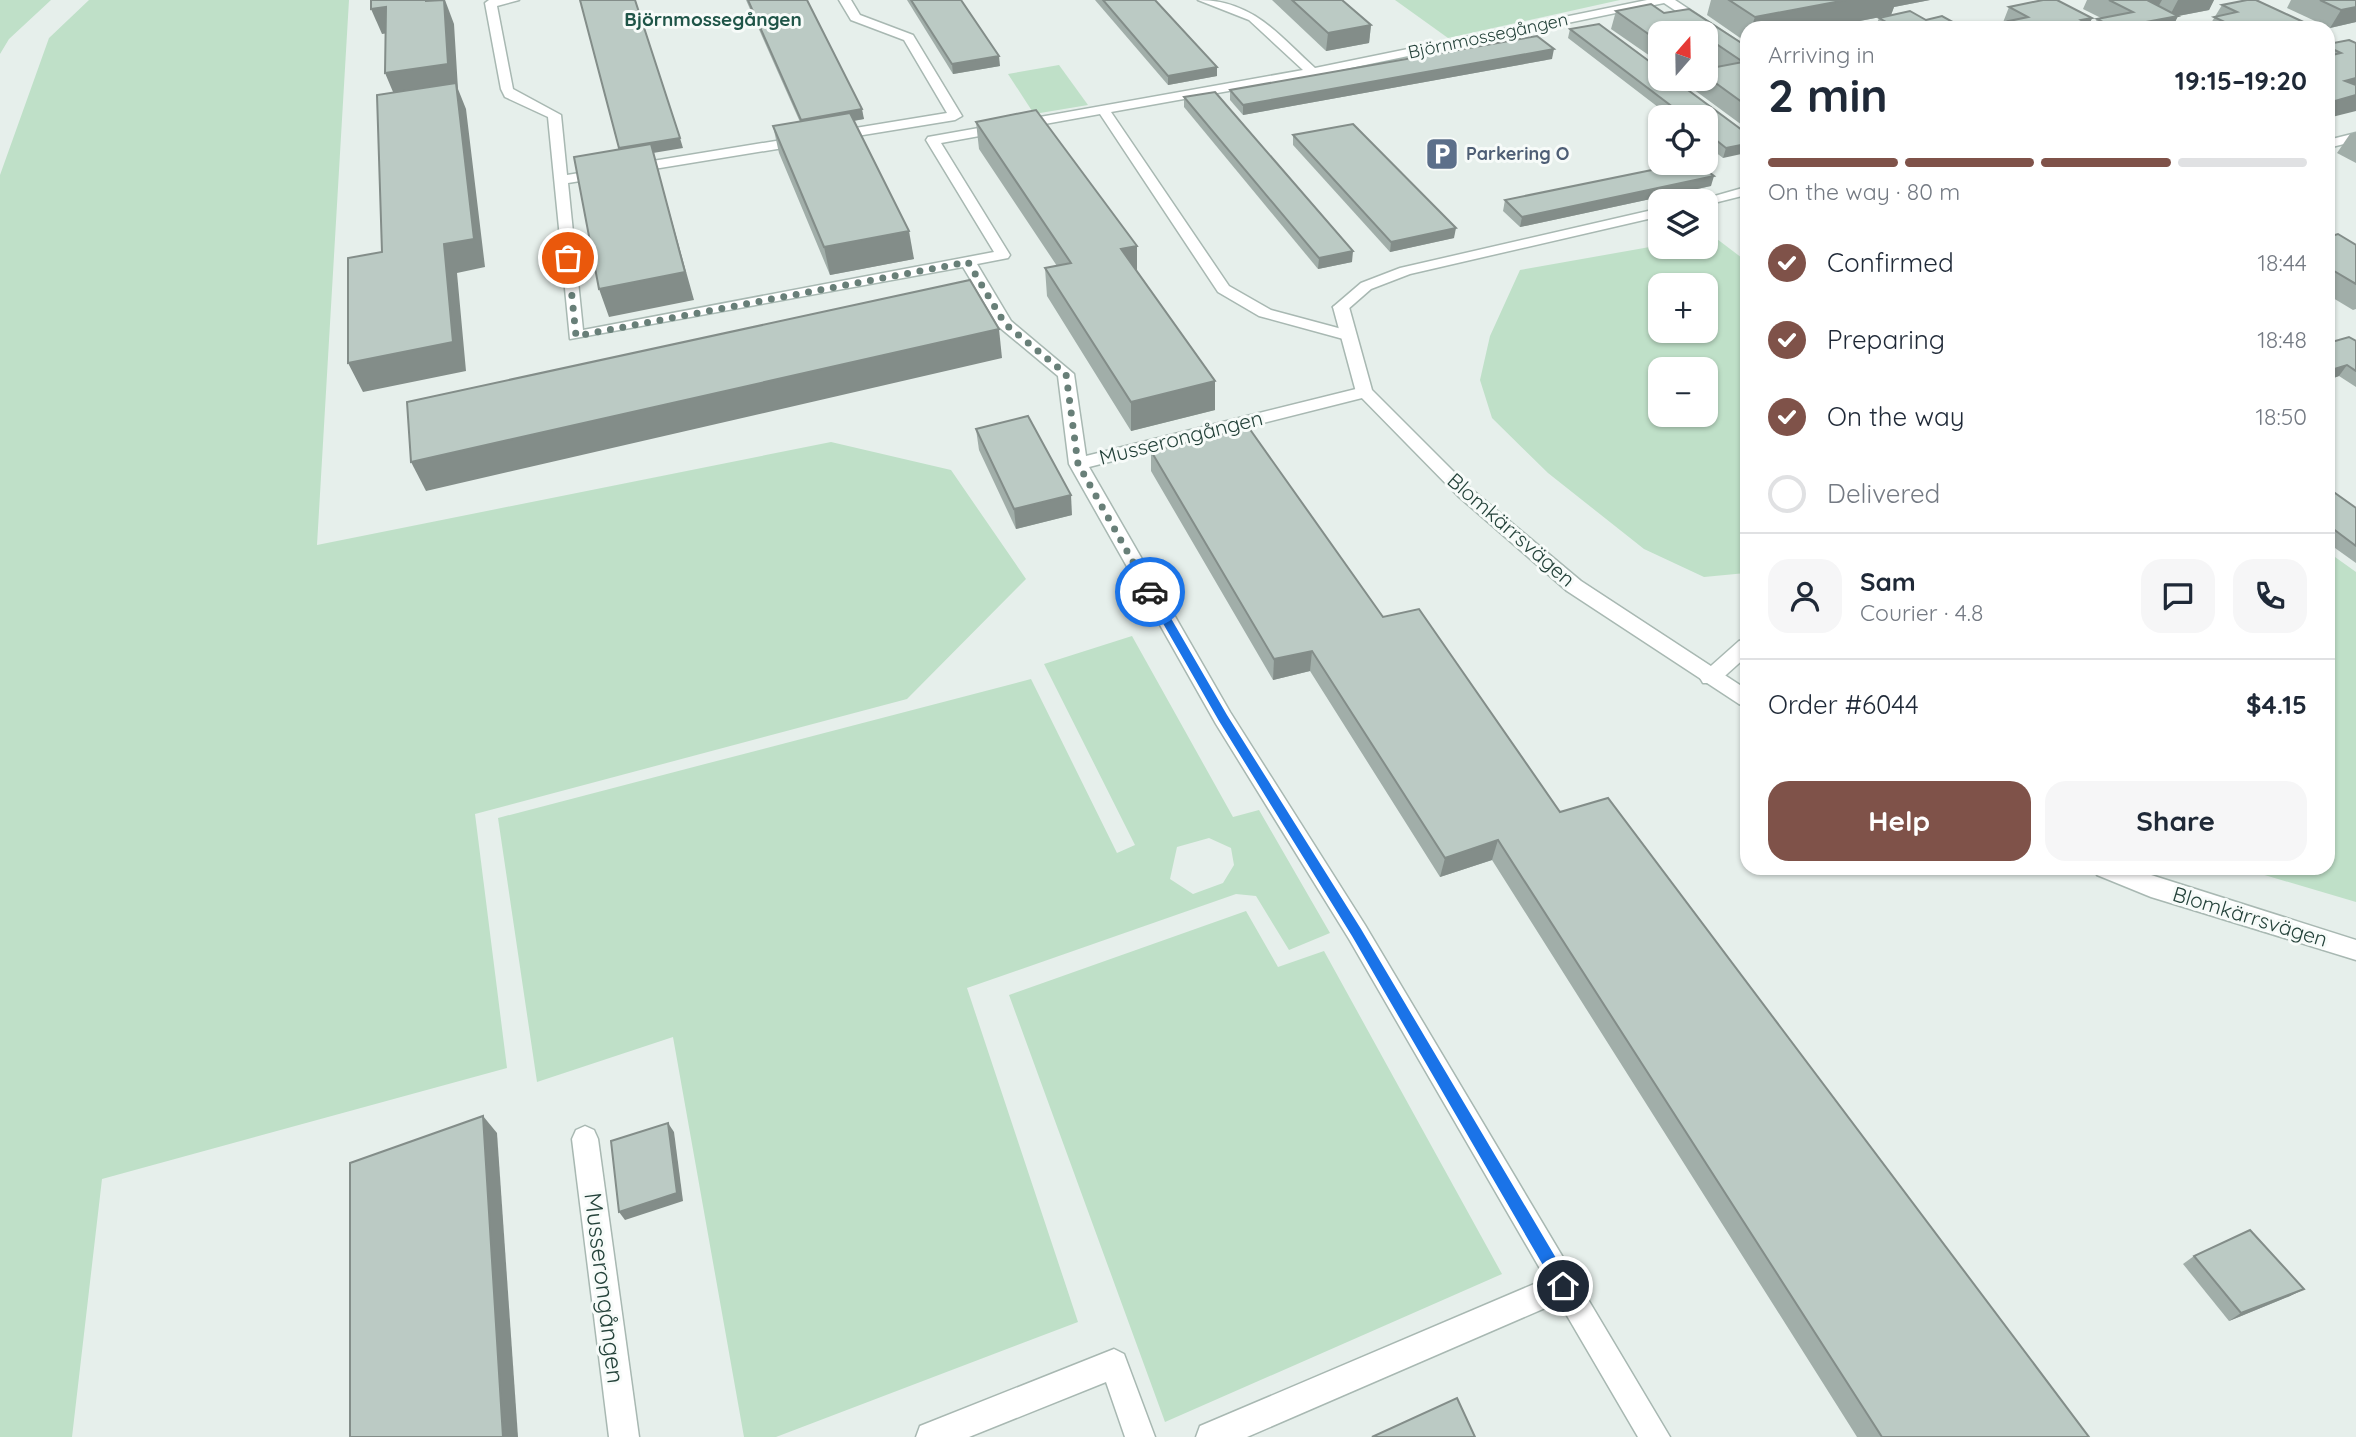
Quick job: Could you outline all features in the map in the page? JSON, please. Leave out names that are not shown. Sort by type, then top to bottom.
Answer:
[{"type":"street","name":"Björnmossegången","points":[[513,0],[491,3],[507,89],[510,94],[554,115],[576,336],[1003,255],[933,140],[1312,72],[1666,0]]},
{"type":"street","points":[[845,0],[855,17],[909,38],[967,134]]},
{"type":"street","points":[[1204,0],[1253,17],[1312,72]]},
{"type":"street","points":[[1666,0],[1740,48]]},
{"type":"street","points":[[1103,109],[1223,289],[1265,313],[1347,335]]},
{"type":"street","points":[[561,180],[955,116]]},
{"type":"street","points":[[2335,142],[2356,137]]},
{"type":"street","points":[[1718,198],[1740,192]]},
{"type":"street","name":"Blomkärrsvägen","points":[[1648,215],[1405,271],[1366,286],[1341,307],[1364,392],[1464,492],[1574,586],[1740,696]]},
{"type":"street","points":[[968,262],[1005,324],[1066,374],[1078,464]]},
{"type":"street","name":"Musserongången","points":[[1364,392],[1078,464],[1223,718],[1357,932],[1563,1286],[1656,1437]]},
{"type":"street","points":[[1710,678],[1740,651]]},
{"type":"street","name":"Blomkärrsvägen","points":[[2122,875],[2151,887],[2356,950]]},
{"type":"street","name":"Musserongången","points":[[585,1139],[624,1437]]},
{"type":"street","points":[[1211,1437],[1563,1286]]},
{"type":"street","points":[[931,1437],[1114,1364],[1140,1437]]},
{"type":"green space","points":[[0,0],[51,0],[9,39],[0,54]]},
{"type":"green space","points":[[89,0],[349,0],[317,545],[831,442],[951,470],[1026,579],[907,699],[475,814],[507,1068],[102,1179],[72,1437],[0,1437],[0,175],[49,38]]},
{"type":"green space","points":[[1395,0],[1620,0],[1448,38]]},
{"type":"green space","points":[[1059,65],[1088,105],[1034,114],[1008,74]]},
{"type":"green space","points":[[1718,240],[1740,256],[1740,574],[1704,577],[1644,549],[1548,473],[1492,418],[1480,380],[1490,336],[1520,270],[1648,247],[1648,259],[1718,259]]},
{"type":"green space","points":[[2335,557],[2356,572],[2356,902],[2265,875],[2335,875]]},
{"type":"green space","points":[[1132,636],[1233,817],[1259,810],[1330,933],[1289,950],[1256,896],[1236,894],[967,988],[1078,1322],[776,1437],[744,1437],[673,1037],[537,1082],[498,818],[1031,679],[1117,853],[1135,845],[1044,664]],"holes":[[[1209,838],[1231,848],[1234,865],[1223,883],[1193,894],[1170,879],[1177,847]]]},
{"type":"green space","points":[[1246,911],[1278,967],[1324,951],[1502,1274],[1165,1422],[1009,995]]},
{"type":"building","points":[[371,0],[444,0],[448,64],[385,73],[386,7],[371,9]]},
{"type":"building","points":[[580,0],[635,0],[680,138],[619,148]]},
{"type":"building","points":[[748,0],[807,0],[862,109],[801,120]]},
{"type":"building","points":[[911,0],[961,0],[999,56],[952,64]]},
{"type":"building","points":[[1103,0],[1155,0],[1217,67],[1168,76]]},
{"type":"building","points":[[1292,0],[1342,0],[1371,25],[1328,33]]},
{"type":"building","points":[[1729,0],[1846,0],[1755,17]]},
{"type":"building","points":[[2057,0],[2092,18],[2083,21],[2009,21],[2028,17],[2009,7]]},
{"type":"building","points":[[2109,0],[2153,0],[2149,1],[2178,16],[2151,21],[2097,19],[2133,12]]},
{"type":"building","points":[[2256,0],[2301,21],[2222,21],[2214,17],[2237,12],[2222,5]]},
{"type":"building","points":[[2320,0],[2356,0],[2356,7],[2341,10]]},
{"type":"building","points":[[1651,4],[1664,13],[1689,9],[1707,21],[1648,21],[1648,34],[1616,11]]},
{"type":"building","points":[[1910,11],[1926,20],[1942,16],[1951,21],[1884,21],[1879,18]]},
{"type":"building","points":[[1599,24],[1648,60],[1648,88],[1570,29]]},
{"type":"building","points":[[1718,28],[1740,42],[1740,60],[1718,45]]},
{"type":"building","points":[[1537,36],[1554,49],[1243,105],[1230,90]]},
{"type":"building","points":[[2349,40],[2356,43],[2356,78],[2345,81],[2356,85],[2356,95],[2335,101],[2335,54],[2341,53],[2335,50],[2335,43]]},
{"type":"building","points":[[1740,63],[1740,101],[1718,85],[1718,67]]},
{"type":"building","points":[[456,83],[474,239],[444,244],[453,342],[348,363],[348,258],[382,252],[377,95]]},
{"type":"building","points":[[1652,91],[1689,91],[1708,105],[1670,105]]},
{"type":"building","points":[[1215,92],[1353,251],[1319,258],[1184,97]]},
{"type":"building","points":[[1036,110],[1137,246],[1121,249],[1215,381],[1131,402],[1045,268],[1071,263],[976,122]]},
{"type":"building","points":[[1718,112],[1740,129],[1740,145],[1726,148],[1718,142]]},
{"type":"building","points":[[850,113],[909,231],[824,247],[773,126]]},
{"type":"building","points":[[1353,124],[1456,228],[1391,242],[1293,135]]},
{"type":"building","points":[[651,144],[685,272],[599,289],[574,157]]},
{"type":"building","points":[[1648,171],[1648,175],[1714,176],[1522,217],[1505,200]]},
{"type":"building","points":[[2338,234],[2356,245],[2356,284],[2335,272],[2335,235]]},
{"type":"building","points":[[970,280],[999,329],[411,462],[407,402]]},
{"type":"building","points":[[2349,337],[2356,341],[2356,371],[2347,365],[2335,369],[2335,341]]},
{"type":"building","points":[[1028,416],[1071,495],[1014,509],[976,429]]},
{"type":"building","points":[[1249,428],[1383,617],[1419,609],[1560,812],[1608,798],[2089,1437],[1882,1437],[1498,840],[1445,858],[1312,651],[1274,659],[1151,451]]},
{"type":"building","points":[[2335,493],[2356,508],[2356,546],[2335,530]]},
{"type":"building","points":[[483,1116],[503,1437],[350,1437],[350,1163]]},
{"type":"building","points":[[668,1123],[677,1193],[619,1212],[611,1141]]},
{"type":"building","points":[[2250,1230],[2304,1289],[2241,1313],[2194,1256]]},
{"type":"building","points":[[1457,1398],[1475,1437],[1372,1437]]},
{"type":"way so far","points":[[568,258],[576,336],[968,262],[1005,324],[1066,374],[1078,464],[1150,592]]},
{"type":"place","name":"Parkering O","points":[[1442,154]]},
{"type":"district","name":"Björnmossegången","points":[[713,19]]},
{"type":"route","points":[[1150,592],[1223,718],[1357,932],[1563,1286]]}]
